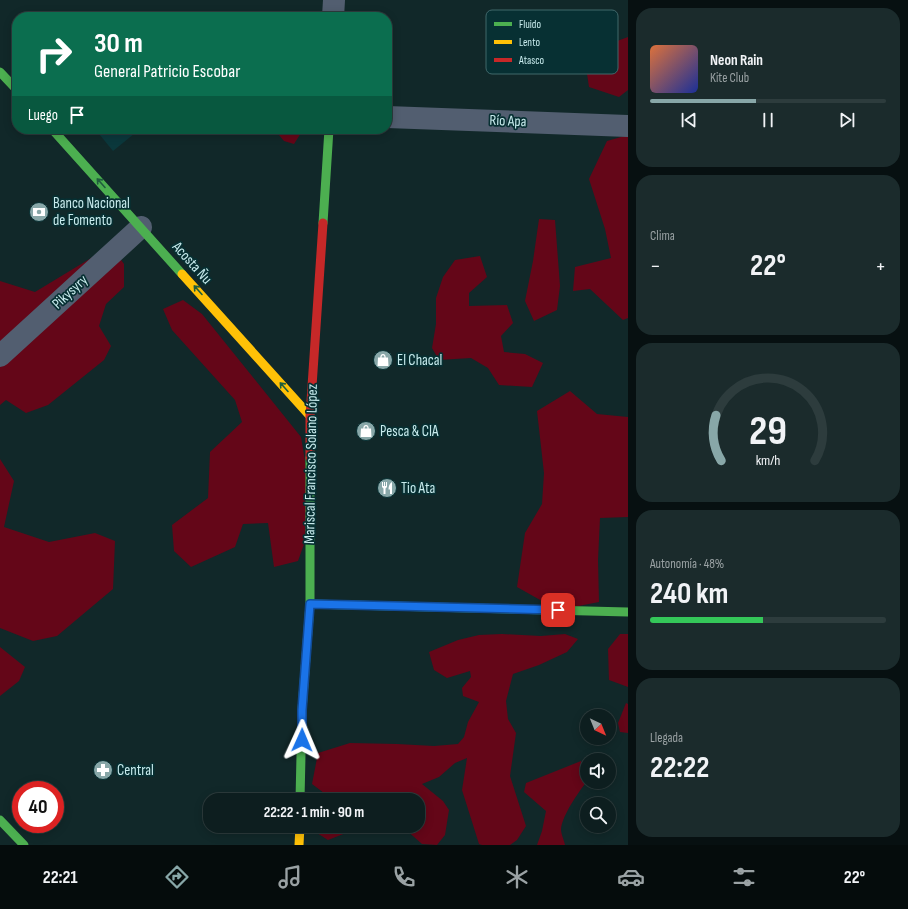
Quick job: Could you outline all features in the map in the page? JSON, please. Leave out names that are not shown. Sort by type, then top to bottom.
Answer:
[{"type":"street","points":[[333,12],[334,0]]},
{"type":"street","points":[[0,72],[12,85]]},
{"type":"street","name":"Río Apa","points":[[392,117],[628,126]]},
{"type":"street","name":"Acosta Ñu","points":[[57,134],[310,416]]},
{"type":"street","name":"Mariscal Francisco Solano López","points":[[300,793],[302,710],[310,604],[310,416],[329,134]]},
{"type":"street","name":"Pikysyry","points":[[0,356],[141,227]]},
{"type":"street","points":[[310,604],[628,612]]},
{"type":"street","points":[[0,820],[24,845]]},
{"type":"street","points":[[299,845],[300,833]]},
{"type":"shaded area","points":[[628,37],[628,90],[619,97],[589,87],[587,74],[618,74],[618,41]]},
{"type":"shaded area","points":[[99,134],[134,134],[113,151]]},
{"type":"shaded area","points":[[278,134],[300,134],[294,144],[284,141]]},
{"type":"shaded area","points":[[628,135],[628,318],[623,320],[590,289],[573,291],[575,267],[611,258],[605,229],[589,179],[607,141]]},
{"type":"shaded area","points":[[539,219],[555,220],[560,286],[557,310],[534,321],[525,301]]},
{"type":"shaded area","points":[[111,246],[124,264],[124,287],[106,304],[99,326],[111,346],[104,360],[48,405],[26,413],[6,400],[0,405],[0,281],[35,292]]},
{"type":"shaded area","points":[[480,256],[487,277],[469,293],[469,306],[507,305],[513,323],[501,336],[504,352],[525,354],[543,363],[532,387],[499,385],[488,368],[471,358],[439,360],[432,348],[436,324],[436,298],[443,277],[455,260]]},
{"type":"shaded area","points":[[183,300],[202,314],[301,437],[314,516],[298,561],[274,567],[268,523],[243,524],[235,547],[191,567],[174,551],[172,525],[208,498],[210,452],[242,422],[235,400],[172,330],[163,309]]},
{"type":"shaded area","points":[[570,391],[597,414],[628,417],[628,517],[600,518],[598,560],[599,602],[558,610],[517,587],[525,533],[542,504],[544,473],[537,411]]},
{"type":"shaded area","points":[[0,459],[14,481],[4,527],[49,542],[95,533],[115,541],[113,589],[57,636],[33,641],[0,628]]},
{"type":"shaded area","points":[[502,634],[541,636],[565,634],[578,639],[567,652],[539,665],[513,674],[506,701],[508,719],[516,733],[510,776],[526,826],[517,840],[510,845],[479,844],[462,790],[467,758],[455,763],[439,777],[422,784],[443,801],[449,810],[445,835],[437,845],[422,844],[410,833],[425,833],[425,793],[324,793],[312,784],[318,753],[350,743],[434,746],[458,744],[464,737],[468,722],[479,702],[463,696],[462,688],[471,677],[470,671],[447,678],[434,670],[429,652],[458,640],[479,635]]},
{"type":"shaded area","points":[[620,634],[628,634],[628,687],[609,680],[608,649]]},
{"type":"shaded area","points":[[0,647],[25,667],[19,681],[0,696]]},
{"type":"shaded area","points":[[626,703],[628,704],[628,733],[620,732],[618,723]]},
{"type":"shaded area","points":[[580,761],[581,789],[571,804],[562,823],[561,831],[565,845],[537,845],[542,831],[546,811],[524,792],[526,783]]},
{"type":"shaded area","points":[[317,833],[346,833],[328,840]]},
{"type":"traffic: fast","points":[[0,72],[12,85]]},
{"type":"traffic: fast","points":[[56,134],[182,274]]},
{"type":"traffic: fast","points":[[323,223],[329,134]]},
{"type":"traffic: fast","points":[[300,793],[302,710],[310,604],[310,458]]},
{"type":"traffic: fast","points":[[310,604],[628,612]]},
{"type":"traffic: fast","points":[[0,820],[24,845]]},
{"type":"traffic: slow","points":[[182,274],[310,416]]},
{"type":"traffic: slow","points":[[299,845],[300,833]]},
{"type":"traffic: jam","points":[[310,458],[310,416],[323,223]]},
{"type":"place","name":"Banco Nacional de Fomento","points":[[39,212]]},
{"type":"place","name":"El Chacal","points":[[383,360]]},
{"type":"place","name":"Pesca & CIA","points":[[366,431]]},
{"type":"place","name":"Tio Ata","points":[[387,488]]},
{"type":"place","name":"Central","points":[[103,770]]},
{"type":"route","points":[[302,740],[302,710],[310,604],[558,610]]}]
